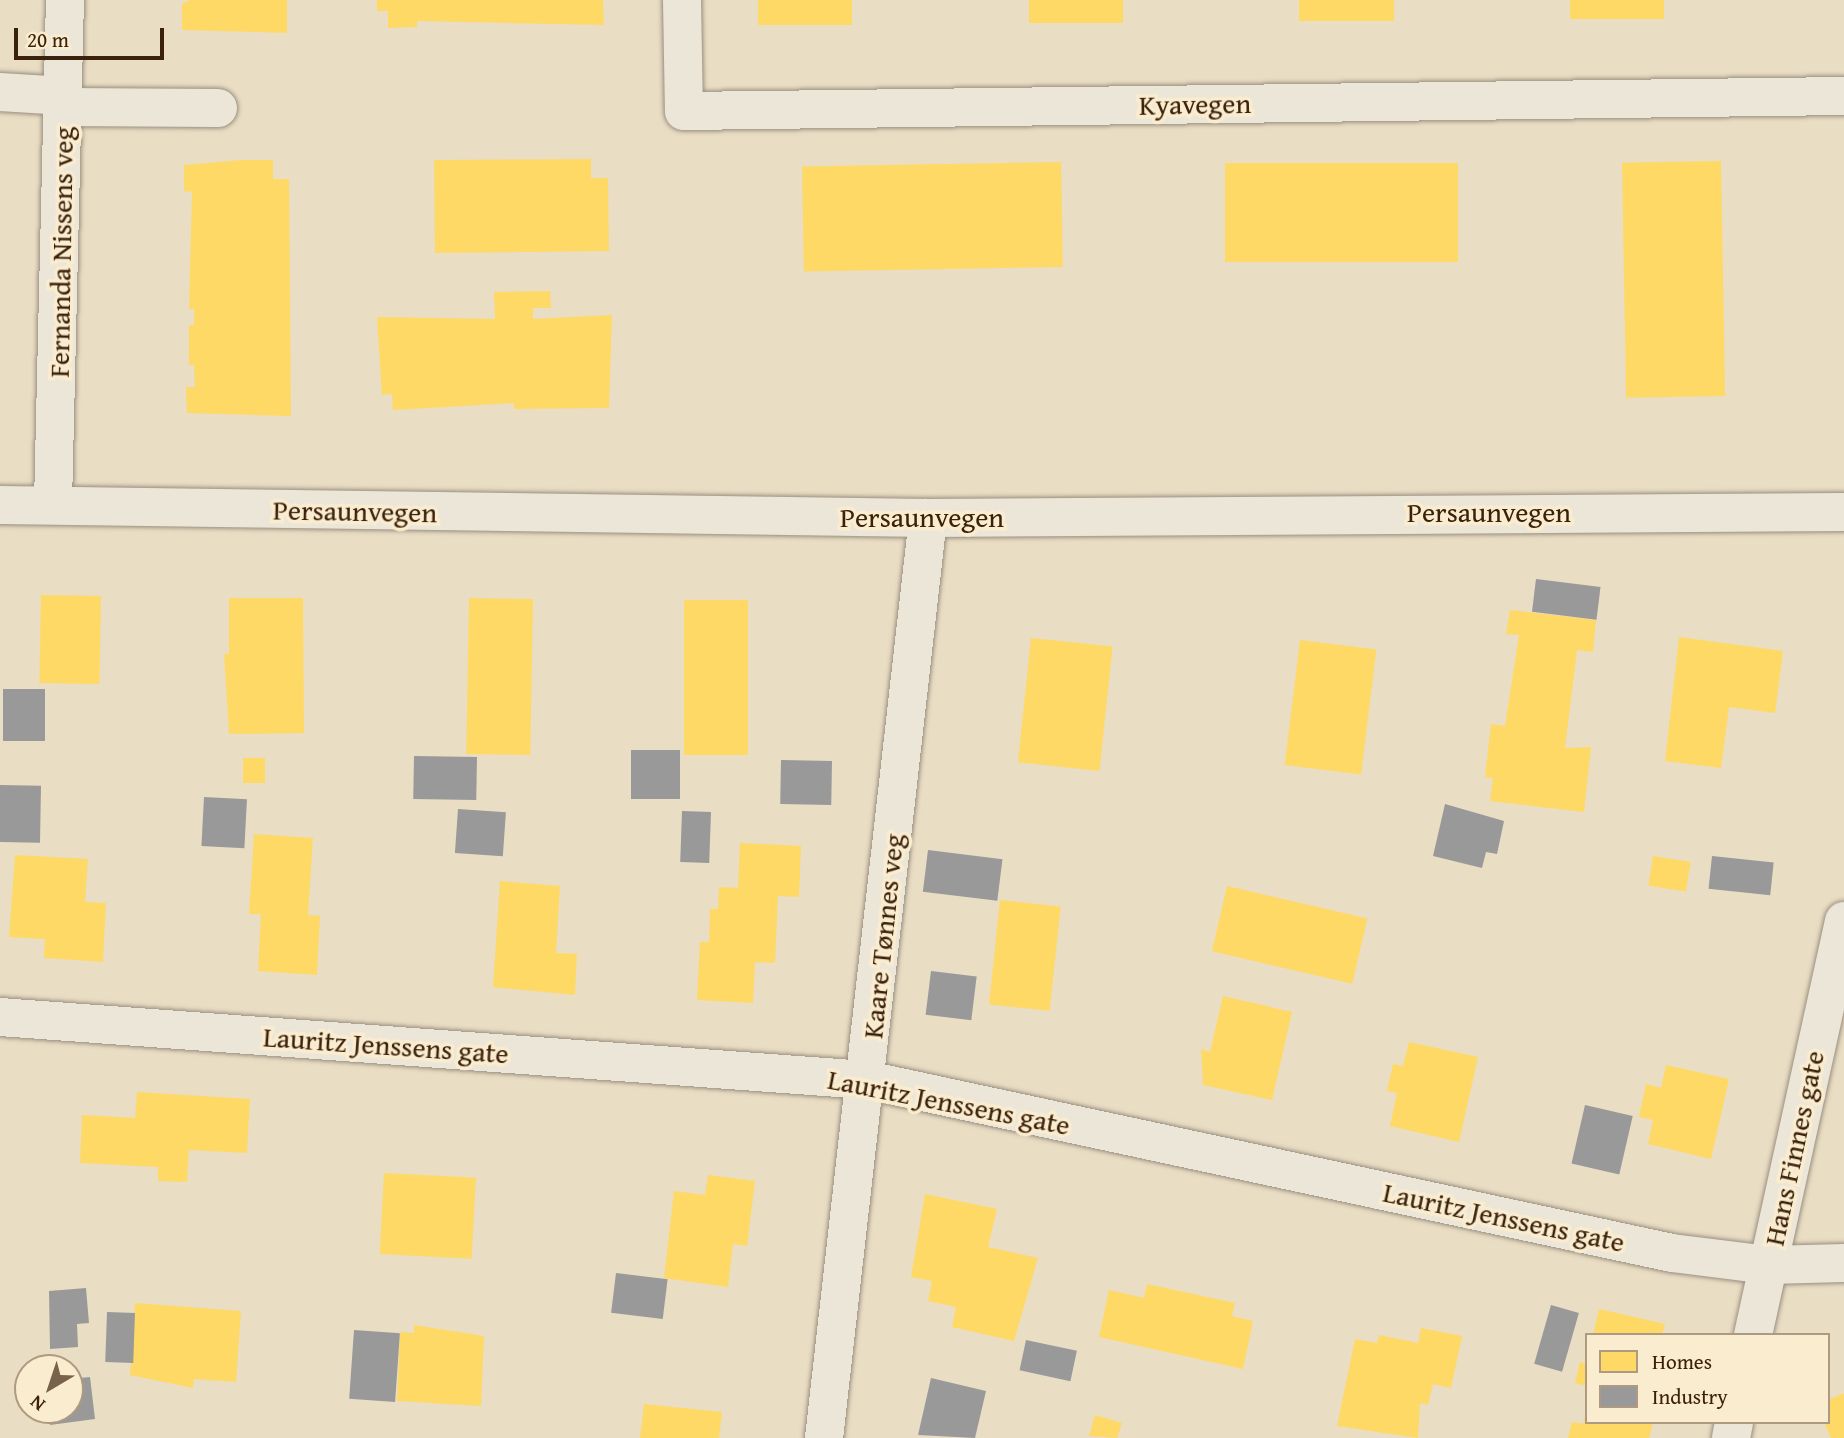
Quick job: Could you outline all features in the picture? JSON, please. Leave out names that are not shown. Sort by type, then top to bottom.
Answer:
[{"type":"street","name":"Fernanda Nissens veg","points":[[53,504],[65,102],[65,0]]},
{"type":"street","name":"Kyavegen","points":[[682,0],[684,111],[1830,96]]},
{"type":"street","points":[[0,92],[65,102],[218,108]]},
{"type":"street","name":"Persaunvegen","points":[[0,505],[928,518],[1844,512]]},
{"type":"street","name":"Kaare Tønnes veg","points":[[824,1438],[867,1080],[928,518]]},
{"type":"street","name":"Hans Finnes gate","points":[[1753,1333],[1844,921]]},
{"type":"street","name":"Lauritz Jenssens gate","points":[[0,1017],[867,1080],[1672,1253],[1769,1265],[1844,1264]]},
{"type":"building: Homes","points":[[190,0],[287,0],[287,33],[182,30],[182,4]]},
{"type":"building: Homes","points":[[377,0],[603,0],[604,25],[417,21],[417,27],[388,28],[388,11],[377,11]]},
{"type":"building: Homes","points":[[758,0],[852,0],[852,25],[758,25]]},
{"type":"building: Homes","points":[[1029,0],[1123,0],[1123,23],[1029,23]]},
{"type":"building: Homes","points":[[1299,0],[1394,0],[1394,21],[1299,21]]},
{"type":"building: Homes","points":[[1570,0],[1664,0],[1664,19],[1570,19]]},
{"type":"building: Homes","points":[[591,159],[591,178],[608,178],[609,251],[435,253],[434,160]]},
{"type":"building: Homes","points":[[273,160],[273,179],[289,179],[291,416],[187,413],[186,387],[195,387],[194,365],[189,365],[189,325],[194,325],[194,309],[189,309],[192,192],[184,191],[184,165]]},
{"type":"building: Homes","points":[[1721,161],[1725,396],[1626,398],[1622,163]]},
{"type":"building: Homes","points":[[1061,162],[1063,267],[804,272],[802,167]]},
{"type":"building: Homes","points":[[1225,163],[1458,163],[1458,262],[1225,262]]},
{"type":"building: Homes","points":[[550,291],[551,308],[533,308],[533,319],[612,315],[609,408],[514,409],[514,403],[393,410],[392,394],[382,395],[377,317],[495,319],[494,292]]},
{"type":"building: Homes","points":[[41,595],[101,596],[99,684],[39,683]]},
{"type":"building: Homes","points":[[229,598],[303,598],[304,733],[229,734],[224,654],[229,654]]},
{"type":"building: Homes","points":[[469,598],[533,599],[530,755],[466,754]]},
{"type":"building: Homes","points":[[684,600],[748,600],[748,755],[684,755]]},
{"type":"building: Homes","points":[[1510,610],[1596,620],[1593,652],[1577,650],[1565,748],[1591,747],[1584,812],[1490,801],[1493,778],[1485,777],[1491,724],[1505,726],[1519,635],[1506,634]]},
{"type":"building: Homes","points":[[1679,637],[1783,651],[1775,713],[1729,707],[1721,768],[1665,761]]},
{"type":"building: Homes","points":[[1031,638],[1113,647],[1099,771],[1018,762]]},
{"type":"building: Homes","points":[[1300,640],[1376,649],[1361,774],[1285,765]]},
{"type":"building: Homes","points":[[243,758],[265,758],[265,783],[243,783]]},
{"type":"building: Homes","points":[[254,834],[313,838],[308,915],[320,916],[317,975],[258,971],[261,914],[249,914]]},
{"type":"building: Homes","points":[[740,843],[801,846],[799,897],[778,896],[775,963],[755,962],[753,1003],[697,1000],[700,942],[709,942],[710,909],[718,909],[719,887],[738,888]]},
{"type":"building: Homes","points":[[15,855],[88,859],[85,902],[106,903],[103,962],[44,958],[45,939],[9,937]]},
{"type":"building: Homes","points":[[1653,856],[1691,862],[1686,892],[1648,886]]},
{"type":"building: Homes","points":[[500,881],[560,886],[556,953],[577,954],[575,995],[493,987]]},
{"type":"building: Homes","points":[[1227,886],[1367,918],[1352,984],[1212,951]]},
{"type":"building: Homes","points":[[1000,900],[1061,906],[1050,1011],[989,1004]]},
{"type":"building: Homes","points":[[1223,996],[1292,1012],[1272,1100],[1203,1085],[1201,1049],[1210,1052]]},
{"type":"building: Homes","points":[[1409,1042],[1478,1057],[1459,1142],[1390,1126],[1397,1093],[1387,1091],[1393,1064],[1403,1066]]},
{"type":"building: Homes","points":[[1666,1065],[1729,1079],[1711,1159],[1648,1144],[1653,1120],[1639,1117],[1646,1084],[1661,1088]]},
{"type":"building: Homes","points":[[137,1092],[250,1099],[247,1153],[189,1150],[187,1182],[158,1181],[158,1167],[80,1163],[82,1115],[135,1118]]},
{"type":"building: Homes","points":[[384,1173],[476,1178],[472,1259],[380,1254]]},
{"type":"building: Homes","points":[[708,1175],[755,1181],[747,1246],[733,1244],[728,1287],[664,1278],[674,1191],[705,1195]]},
{"type":"building: Homes","points":[[925,1194],[997,1209],[988,1247],[1038,1258],[1014,1341],[952,1327],[956,1307],[928,1301],[932,1281],[911,1277]]},
{"type":"building: Homes","points":[[1147,1284],[1235,1303],[1232,1316],[1253,1321],[1243,1369],[1099,1337],[1109,1290],[1144,1298]]},
{"type":"building: Homes","points":[[135,1303],[241,1311],[236,1382],[194,1379],[193,1388],[130,1375]]},
{"type":"building: Homes","points":[[1599,1309],[1665,1324],[1663,1333],[1593,1333]]},
{"type":"building: Homes","points":[[414,1325],[484,1336],[481,1406],[397,1401],[400,1332],[414,1333]]},
{"type":"building: Homes","points":[[1421,1328],[1462,1336],[1451,1388],[1433,1384],[1428,1405],[1420,1403],[1418,1438],[1337,1426],[1355,1339],[1377,1343],[1379,1335],[1418,1343]]},
{"type":"building: Homes","points":[[1580,1362],[1585,1363],[1585,1386],[1575,1383]]},
{"type":"building: Homes","points":[[1844,1393],[1844,1438],[1831,1438],[1825,1424],[1830,1424],[1830,1399]]},
{"type":"building: Homes","points":[[644,1404],[722,1412],[719,1438],[640,1438]]},
{"type":"building: Homes","points":[[1095,1415],[1122,1423],[1117,1438],[1089,1436]]},
{"type":"building: Homes","points":[[1585,1416],[1585,1424],[1652,1424],[1649,1438],[1568,1438],[1572,1422],[1583,1424]]},
{"type":"building: Industry","points":[[1536,579],[1601,587],[1596,620],[1532,612]]},
{"type":"building: Industry","points":[[3,689],[45,689],[45,741],[3,741]]},
{"type":"building: Industry","points":[[631,750],[680,750],[680,799],[631,799]]},
{"type":"building: Industry","points":[[414,756],[477,757],[476,800],[413,799]]},
{"type":"building: Industry","points":[[781,760],[832,761],[831,805],[780,804]]},
{"type":"building: Industry","points":[[0,785],[41,786],[40,843],[0,842]]},
{"type":"building: Industry","points":[[204,797],[247,799],[244,848],[201,846]]},
{"type":"building: Industry","points":[[1445,804],[1504,821],[1497,854],[1486,852],[1482,868],[1433,856]]},
{"type":"building: Industry","points":[[458,809],[506,812],[503,856],[455,853]]},
{"type":"building: Industry","points":[[682,811],[711,812],[709,863],[680,862]]},
{"type":"building: Industry","points":[[928,850],[1002,859],[997,901],[923,892]]},
{"type":"building: Industry","points":[[1712,856],[1774,862],[1770,895],[1709,889]]},
{"type":"building: Industry","points":[[931,971],[977,977],[971,1020],[926,1015]]},
{"type":"building: Industry","points":[[1585,1105],[1633,1116],[1619,1174],[1572,1163]]},
{"type":"building: Industry","points":[[616,1273],[668,1279],[663,1319],[611,1313]]},
{"type":"building: Industry","points":[[86,1288],[89,1323],[77,1324],[78,1347],[50,1349],[49,1291]]},
{"type":"building: Industry","points":[[1551,1305],[1579,1313],[1562,1372],[1534,1364]]},
{"type":"building: Industry","points":[[107,1312],[135,1313],[133,1363],[105,1362]]},
{"type":"building: Industry","points":[[354,1330],[400,1333],[395,1402],[349,1399]]},
{"type":"building: Industry","points":[[1026,1340],[1077,1351],[1070,1381],[1020,1370]]},
{"type":"building: Industry","points":[[90,1377],[95,1419],[84,1420],[84,1378]]},
{"type":"building: Industry","points":[[931,1378],[986,1391],[975,1438],[918,1435]]}]
